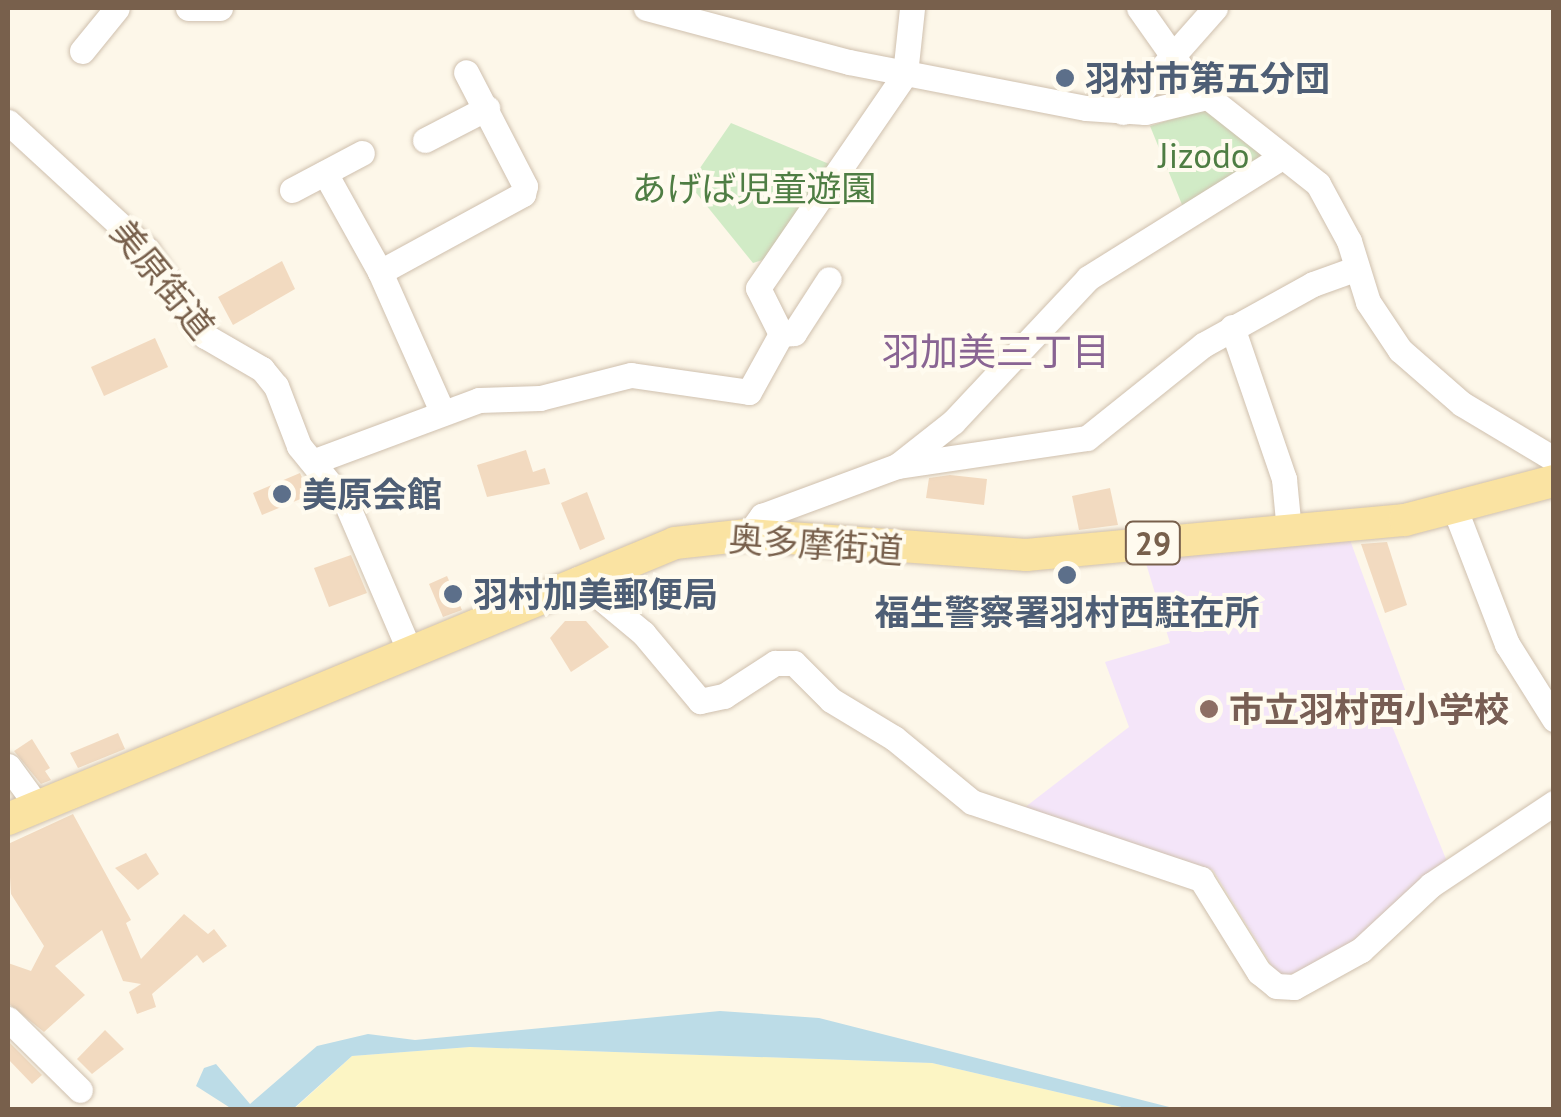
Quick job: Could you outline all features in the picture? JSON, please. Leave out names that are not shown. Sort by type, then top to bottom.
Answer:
[{"type":"main road","name":"奥多摩街道","points":[[23,813],[411,654],[578,579],[676,543],[748,535],[993,556],[1289,531],[1456,512],[1554,481]]},
{"type":"street","points":[[82,51],[117,8]]},
{"type":"street","points":[[188,8],[220,8]]},
{"type":"street","points":[[646,8],[904,74],[1123,112],[1207,97]]},
{"type":"street","points":[[781,334],[758,288],[904,74],[912,8]]},
{"type":"street","points":[[1139,8],[1207,97],[1318,184],[1349,241],[1355,269],[1382,327],[1411,363],[1462,404],[1554,459]]},
{"type":"street","points":[[1123,112],[1215,8]]},
{"type":"street","points":[[380,272],[523,194],[525,186],[466,72]]},
{"type":"street","points":[[425,140],[487,108]]},
{"type":"street","name":"美原街道","points":[[8,122],[147,250],[205,336],[262,369],[276,386],[299,446],[347,505],[411,654]]},
{"type":"street","points":[[292,190],[362,153]]},
{"type":"street","points":[[897,466],[953,422],[1088,278],[1280,158]]},
{"type":"street","points":[[325,173],[380,272],[442,411]]},
{"type":"street","points":[[748,535],[762,516],[897,466],[1087,438],[1174,365],[1232,327],[1355,269]]},
{"type":"street","points":[[781,334],[794,333],[829,280]]},
{"type":"street","points":[[1232,327],[1284,480],[1289,531]]},
{"type":"street","points":[[314,461],[479,400],[540,398],[632,375],[749,392],[781,334]]},
{"type":"street","points":[[1456,512],[1507,644],[1554,719],[1554,735]]},
{"type":"street","points":[[578,579],[643,633],[700,700],[724,696],[775,663],[794,663],[831,700],[882,729],[972,802],[1200,879],[1259,972],[1276,986],[1294,987],[1361,950],[1432,885],[1554,803]]},
{"type":"street","points":[[8,766],[23,813]]},
{"type":"street","points":[[8,1019],[80,1090]]},
{"type":"shaded area","points":[[1350,540],[1407,695],[1388,716],[1448,864],[1359,944],[1280,979],[1213,870],[1024,808],[1129,727],[1105,662],[1170,643],[1145,560]]},
{"type":"green space","name":"Jizodo","points":[[1212,107],[1271,162],[1185,212],[1150,126]]},
{"type":"green space","name":"あげば児童遊園","points":[[731,123],[834,166],[769,258],[753,263],[689,184]]},
{"type":"sand","points":[[470,1047],[932,1063],[1130,1109],[293,1110],[352,1056]]},
{"type":"water","points":[[720,1011],[819,1018],[1177,1109],[1130,1109],[932,1063],[470,1047],[352,1056],[293,1109],[232,1109],[196,1086],[204,1068],[216,1064],[250,1104],[317,1046],[368,1034],[415,1040]]},
{"type":"building","points":[[282,261],[295,289],[233,325],[218,297]]},
{"type":"building","points":[[155,338],[168,367],[104,396],[91,367]]},
{"type":"building","points":[[526,450],[533,472],[545,468],[550,484],[487,497],[477,465]]},
{"type":"building","name":"美原会館","points":[[300,473],[310,495],[262,515],[253,493]]},
{"type":"building","points":[[950,475],[987,479],[984,505],[926,498],[929,478]]},
{"type":"building","points":[[1110,488],[1118,525],[1079,530],[1072,496]]},
{"type":"building","points":[[587,492],[605,539],[580,550],[561,503]]},
{"type":"building","points":[[1387,542],[1407,605],[1385,613],[1361,544]]},
{"type":"building","points":[[351,555],[367,593],[329,607],[314,568]]},
{"type":"building","points":[[447,576],[462,610],[443,617],[429,584]]},
{"type":"building","points":[[565,621],[586,621],[609,647],[571,672],[550,638]]},
{"type":"building","points":[[118,733],[125,749],[78,768],[70,753]]},
{"type":"building","points":[[32,739],[50,768],[45,771],[51,780],[41,784],[14,751]]},
{"type":"building","points":[[73,814],[131,920],[126,923],[141,959],[184,914],[208,934],[214,929],[227,946],[203,963],[197,955],[152,994],[156,1007],[137,1014],[129,992],[141,984],[123,981],[102,930],[55,966],[85,995],[44,1032],[8,1003],[8,963],[31,971],[44,946],[11,894],[8,844]]},
{"type":"building","points":[[146,853],[159,874],[138,890],[115,868]]},
{"type":"building","points":[[105,1030],[124,1049],[92,1074],[77,1059]]},
{"type":"building","points":[[8,1041],[42,1075],[32,1084],[8,1059]]},
{"type":"place","name":"羽村市第五分団","points":[[1065,78]]},
{"type":"place","name":"美原会館","points":[[282,494]]},
{"type":"place","name":"福生警察署羽村西駐在所","points":[[1067,575]]},
{"type":"place","name":"羽村加美郵便局","points":[[453,594]]},
{"type":"place","name":"市立羽村西小学校","points":[[1209,709]]},
{"type":"district","name":"羽加美三丁目","points":[[996,351]]}]
